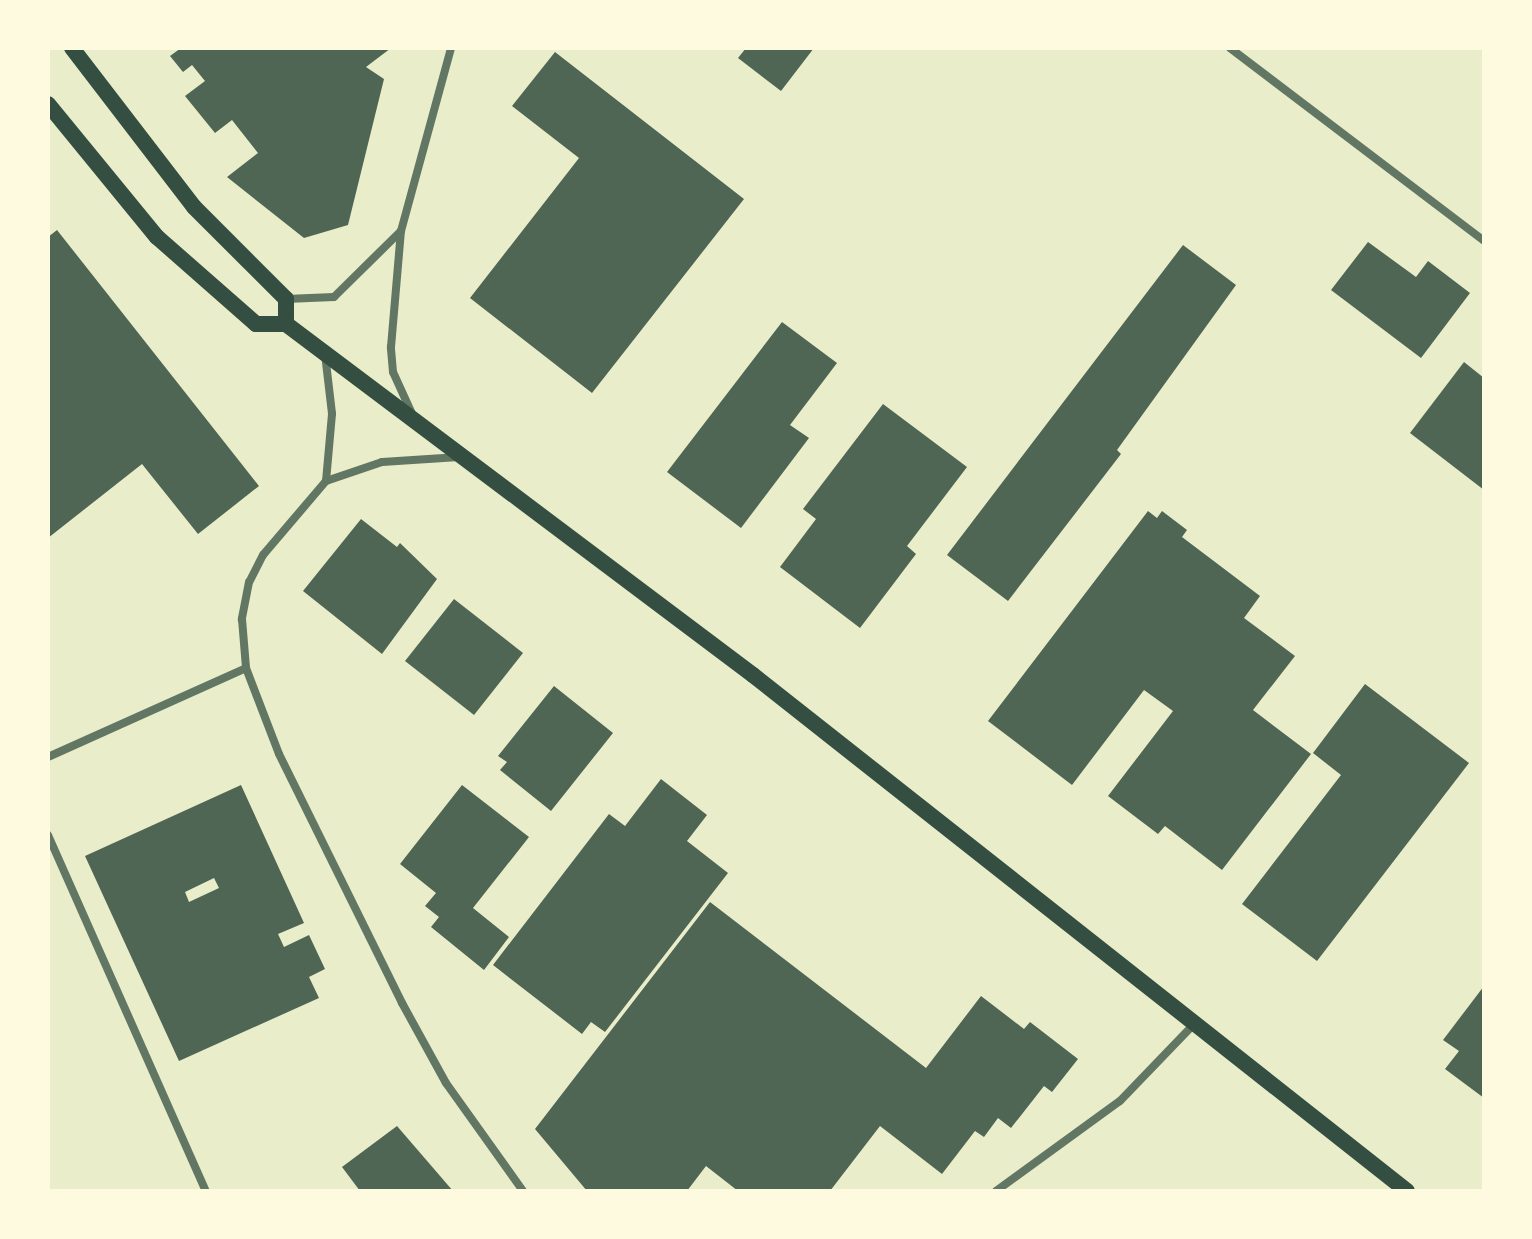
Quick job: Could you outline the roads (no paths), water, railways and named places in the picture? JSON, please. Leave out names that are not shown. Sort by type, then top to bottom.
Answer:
[{"type":"main road","points":[[72,48],[194,207],[286,299],[286,324]]},
{"type":"main road","points":[[48,104],[157,237],[256,324],[286,324],[418,427],[753,675],[1407,1191]]},
{"type":"street","points":[[418,427],[393,372],[401,231],[451,48]]},
{"type":"street","points":[[1230,48],[1484,241]]},
{"type":"street","points":[[286,299],[334,297],[401,231]]},
{"type":"street","points":[[325,354],[332,414],[326,481]]},
{"type":"street","points":[[459,457],[382,462],[326,481],[263,555],[249,582],[242,619],[246,668],[279,754],[402,1003],[446,1083],[523,1191]]},
{"type":"street","points":[[48,757],[246,668]]},
{"type":"street","points":[[48,835],[206,1191]]},
{"type":"street","points":[[996,1191],[1120,1101],[1196,1022]]}]
